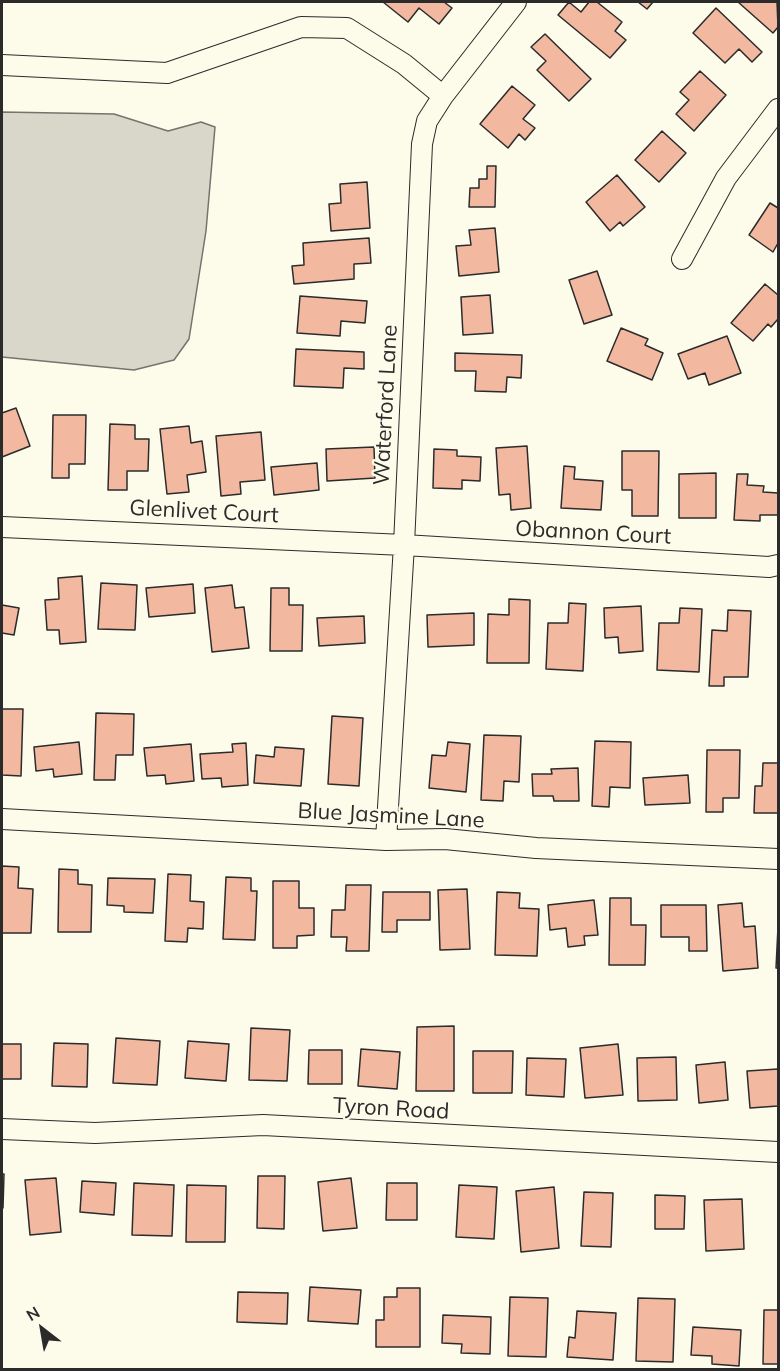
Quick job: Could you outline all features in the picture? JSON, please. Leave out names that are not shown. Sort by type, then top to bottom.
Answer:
[{"type":"street","name":"Waterford Lane","points":[[386,840],[404,545],[422,144],[427,121],[443,96],[516,2]]},
{"type":"street","points":[[2,65],[167,72],[302,27],[347,28],[404,64],[443,96]]},
{"type":"street","points":[[682,259],[726,178],[778,109]]},
{"type":"street","name":"Glenlivet Court","points":[[2,527],[404,545]]},
{"type":"street","name":"Obannon Court","points":[[404,545],[769,567],[778,565]]},
{"type":"street","name":"Blue Jasmine Lane","points":[[2,819],[386,840],[445,839],[536,848],[778,859]]},
{"type":"street","name":"Tyron Road","points":[[2,1129],[95,1133],[263,1125],[778,1152]]},
{"type":"shaded area","points":[[2,112],[114,114],[168,131],[201,122],[215,127],[206,231],[189,339],[174,360],[134,370],[2,357]]},
{"type":"building","points":[[383,2],[444,2],[452,8],[439,24],[419,8],[408,22]]},
{"type":"building","points":[[569,2],[581,12],[589,2],[597,2],[622,22],[615,31],[626,40],[610,58],[558,15]]},
{"type":"building","points":[[638,2],[653,2],[647,9]]},
{"type":"building","points":[[738,2],[777,2],[778,27],[773,33]]},
{"type":"building","points":[[716,8],[762,52],[752,62],[739,49],[725,63],[693,33]]},
{"type":"building","points":[[545,34],[591,79],[569,101],[537,70],[546,61],[531,47]]},
{"type":"building","points":[[700,71],[726,95],[694,131],[676,114],[689,100],[680,92]]},
{"type":"building","points":[[512,86],[535,105],[523,119],[535,128],[525,140],[519,134],[508,148],[480,124]]},
{"type":"building","points":[[662,131],[686,153],[659,182],[635,160]]},
{"type":"building","points":[[487,166],[496,166],[495,207],[469,207],[470,188],[479,188],[479,179],[487,179]]},
{"type":"building","points":[[617,175],[645,207],[623,226],[620,222],[610,231],[586,202]]},
{"type":"building","points":[[367,182],[370,228],[331,231],[329,204],[341,203],[340,184]]},
{"type":"building","points":[[770,203],[778,208],[778,243],[773,252],[749,235]]},
{"type":"building","points":[[495,228],[499,272],[459,276],[456,246],[471,245],[469,230]]},
{"type":"building","points":[[369,238],[371,263],[354,264],[354,279],[294,284],[292,266],[304,265],[303,243]]},
{"type":"building","points":[[597,271],[612,315],[584,324],[569,280]]},
{"type":"building","points":[[765,284],[778,295],[778,319],[771,327],[768,324],[753,341],[731,323]]},
{"type":"building","points":[[490,295],[493,333],[463,335],[461,297]]},
{"type":"building","points":[[300,296],[367,301],[365,323],[341,321],[340,336],[297,333]]},
{"type":"building","points":[[621,328],[648,339],[645,345],[663,353],[652,380],[607,361]]},
{"type":"building","points":[[727,336],[741,373],[709,385],[705,373],[688,379],[678,354]]},
{"type":"building","points":[[296,349],[364,352],[364,369],[344,368],[343,388],[294,386]]},
{"type":"building","points":[[455,353],[522,355],[521,378],[507,377],[506,392],[475,391],[476,371],[455,371]]},
{"type":"building","points":[[16,408],[30,446],[2,457],[2,413]]},
{"type":"building","points":[[53,415],[86,415],[85,464],[69,464],[69,478],[52,478]]},
{"type":"building","points":[[110,424],[135,425],[135,439],[149,439],[148,471],[127,471],[127,490],[108,490]]},
{"type":"building","points":[[189,426],[191,443],[202,441],[206,472],[187,475],[189,492],[167,494],[160,429]]},
{"type":"building","points":[[261,432],[265,480],[240,482],[241,494],[221,496],[216,436]]},
{"type":"building","points":[[527,446],[531,508],[511,510],[510,494],[499,495],[496,448]]},
{"type":"building","points":[[374,447],[375,478],[327,481],[326,449]]},
{"type":"building","points":[[434,449],[457,450],[457,456],[481,457],[480,481],[462,480],[462,489],[433,488]]},
{"type":"building","points":[[622,451],[659,451],[658,516],[632,516],[632,490],[622,490]]},
{"type":"building","points":[[317,463],[319,490],[274,495],[271,467]]},
{"type":"building","points":[[564,466],[575,467],[574,479],[603,481],[601,510],[561,508]]},
{"type":"building","points":[[716,473],[716,518],[679,518],[679,474]]},
{"type":"building","points":[[737,474],[748,474],[747,485],[764,486],[763,492],[778,493],[778,515],[760,515],[760,521],[734,520]]},
{"type":"building","points":[[82,576],[86,642],[60,644],[59,630],[47,630],[45,600],[59,599],[58,578]]},
{"type":"building","points":[[101,583],[137,585],[135,630],[98,629]]},
{"type":"building","points":[[193,584],[195,613],[149,617],[146,588]]},
{"type":"building","points":[[232,585],[235,608],[244,607],[249,648],[212,652],[205,588]]},
{"type":"building","points":[[271,588],[289,588],[289,605],[303,605],[302,651],[270,651]]},
{"type":"building","points":[[509,599],[530,600],[529,663],[487,663],[488,614],[509,615]]},
{"type":"building","points":[[569,603],[586,604],[583,671],[546,669],[548,623],[568,623]]},
{"type":"building","points":[[2,605],[19,608],[14,635],[2,633]]},
{"type":"building","points":[[641,606],[643,651],[619,653],[618,637],[605,638],[604,608]]},
{"type":"building","points":[[680,608],[702,609],[699,672],[657,670],[659,623],[679,623]]},
{"type":"building","points":[[728,610],[751,611],[748,677],[724,677],[724,686],[709,686],[712,630],[727,631]]},
{"type":"building","points":[[474,613],[474,645],[428,647],[427,615]]},
{"type":"building","points":[[364,616],[365,643],[319,646],[317,618]]},
{"type":"building","points":[[2,709],[23,709],[21,776],[2,775]]},
{"type":"building","points":[[96,713],[134,714],[133,755],[116,755],[115,780],[94,780]]},
{"type":"building","points":[[332,716],[363,718],[359,786],[328,784]]},
{"type":"building","points":[[484,735],[521,736],[519,782],[504,781],[503,801],[481,800]]},
{"type":"building","points":[[595,741],[631,742],[630,788],[610,787],[609,807],[592,806]]},
{"type":"building","points":[[79,742],[82,774],[54,777],[53,769],[36,771],[34,747]]},
{"type":"building","points":[[448,742],[470,744],[466,792],[429,788],[432,755],[446,756]]},
{"type":"building","points":[[246,743],[248,785],[222,787],[221,778],[202,779],[200,754],[233,752],[232,744]]},
{"type":"building","points":[[191,744],[194,781],[166,784],[165,775],[147,776],[144,748]]},
{"type":"building","points":[[275,747],[304,749],[301,786],[254,783],[256,755],[274,757]]},
{"type":"building","points":[[707,750],[740,750],[739,798],[723,798],[723,812],[706,812]]},
{"type":"building","points":[[763,763],[778,763],[778,813],[754,813],[755,786],[762,786]]},
{"type":"building","points":[[578,768],[579,801],[554,801],[553,796],[533,796],[532,774],[552,774],[551,769]]},
{"type":"building","points":[[688,775],[690,803],[645,805],[643,778]]},
{"type":"building","points":[[2,866],[19,867],[18,888],[33,889],[31,933],[2,933]]},
{"type":"building","points":[[59,869],[78,870],[78,884],[92,885],[91,932],[58,932]]},
{"type":"building","points":[[168,874],[191,875],[190,901],[204,902],[203,929],[188,928],[187,942],[165,941]]},
{"type":"building","points":[[226,877],[251,878],[251,891],[257,891],[255,940],[223,939]]},
{"type":"building","points":[[108,878],[155,879],[153,913],[124,912],[124,906],[107,905]]},
{"type":"building","points":[[273,881],[299,881],[299,908],[314,908],[314,935],[297,936],[297,948],[273,948]]},
{"type":"building","points":[[346,885],[371,885],[369,951],[346,951],[347,937],[331,937],[332,910],[345,910]]},
{"type":"building","points":[[467,889],[470,949],[440,950],[438,890]]},
{"type":"building","points":[[383,892],[430,892],[430,920],[397,920],[397,932],[382,932]]},
{"type":"building","points":[[497,892],[520,893],[519,908],[539,909],[537,956],[495,955]]},
{"type":"building","points":[[610,898],[631,898],[631,925],[646,925],[645,965],[609,965]]},
{"type":"building","points":[[594,900],[598,935],[584,936],[585,945],[568,947],[566,928],[550,930],[548,905]]},
{"type":"building","points":[[742,903],[744,927],[755,926],[758,968],[723,971],[718,905]]},
{"type":"building","points":[[661,905],[706,905],[707,951],[689,951],[689,937],[661,937]]},
{"type":"building","points":[[778,927],[778,968],[776,968]]},
{"type":"building","points":[[454,1026],[454,1091],[416,1091],[417,1027]]},
{"type":"building","points":[[251,1028],[290,1030],[287,1081],[249,1080]]},
{"type":"building","points":[[116,1038],[160,1041],[157,1085],[113,1083]]},
{"type":"building","points":[[188,1041],[229,1044],[226,1081],[185,1078]]},
{"type":"building","points":[[54,1043],[88,1044],[87,1087],[52,1086]]},
{"type":"building","points":[[2,1044],[21,1044],[21,1079],[2,1079]]},
{"type":"building","points":[[618,1044],[623,1095],[585,1098],[580,1048]]},
{"type":"building","points":[[361,1049],[400,1052],[397,1089],[358,1086]]},
{"type":"building","points":[[309,1050],[342,1050],[342,1084],[308,1084]]},
{"type":"building","points":[[473,1051],[513,1051],[512,1093],[473,1093]]},
{"type":"building","points":[[676,1057],[677,1100],[638,1101],[637,1058]]},
{"type":"building","points":[[527,1058],[566,1059],[564,1097],[526,1095]]},
{"type":"building","points":[[725,1062],[728,1100],[699,1103],[696,1065]]},
{"type":"building","points":[[778,1069],[778,1106],[750,1108],[747,1071]]},
{"type":"building","points":[[2,1174],[4,1174],[3,1208],[2,1208]]},
{"type":"building","points":[[258,1176],[285,1176],[284,1229],[257,1228]]},
{"type":"building","points":[[56,1178],[61,1232],[30,1235],[25,1180]]},
{"type":"building","points":[[351,1178],[357,1228],[323,1231],[318,1182]]},
{"type":"building","points":[[82,1181],[116,1183],[114,1215],[80,1212]]},
{"type":"building","points":[[134,1183],[174,1185],[172,1236],[132,1235]]},
{"type":"building","points":[[387,1183],[417,1183],[417,1220],[386,1220]]},
{"type":"building","points":[[187,1185],[226,1186],[225,1242],[186,1242]]},
{"type":"building","points":[[459,1185],[497,1187],[494,1239],[456,1237]]},
{"type":"building","points":[[554,1187],[559,1248],[521,1252],[516,1191]]},
{"type":"building","points":[[584,1192],[613,1193],[611,1247],[581,1246]]},
{"type":"building","points":[[655,1195],[685,1196],[684,1229],[655,1229]]},
{"type":"building","points":[[742,1199],[744,1249],[706,1251],[704,1200]]},
{"type":"building","points":[[310,1287],[361,1290],[358,1324],[308,1321]]},
{"type":"building","points":[[397,1288],[420,1288],[420,1347],[376,1347],[376,1320],[384,1320],[384,1297],[397,1297]]},
{"type":"building","points":[[238,1292],[288,1293],[287,1324],[237,1322]]},
{"type":"building","points":[[510,1297],[548,1298],[546,1357],[508,1356]]},
{"type":"building","points":[[638,1298],[675,1299],[673,1362],[636,1361]]},
{"type":"building","points":[[764,1310],[778,1310],[778,1364],[763,1364]]},
{"type":"building","points":[[577,1311],[616,1313],[613,1360],[567,1357],[569,1337],[575,1338]]},
{"type":"building","points":[[443,1315],[491,1317],[490,1354],[461,1353],[462,1344],[442,1343]]},
{"type":"building","points":[[693,1327],[741,1330],[739,1366],[712,1364],[712,1356],[691,1355]]}]
